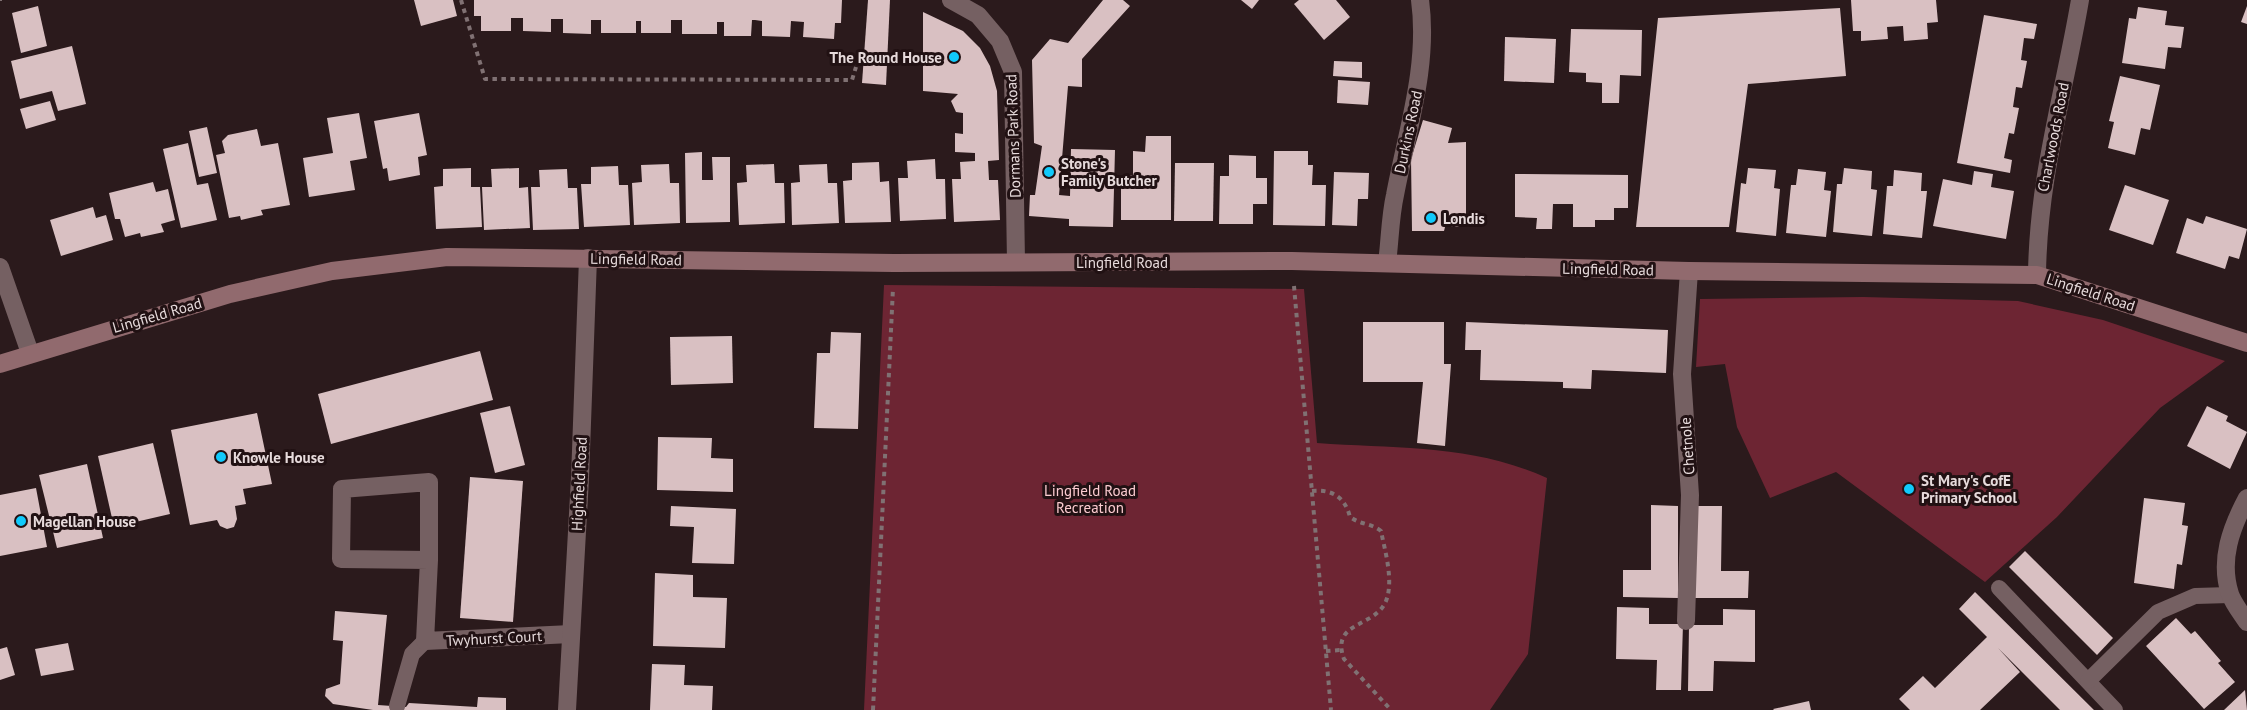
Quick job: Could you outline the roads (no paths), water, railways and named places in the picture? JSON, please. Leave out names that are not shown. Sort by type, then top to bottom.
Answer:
[{"type":"street","name":"Dormans Park Road","points":[[951,0],[978,15],[1000,41],[1013,72],[1016,262]]},
{"type":"street","name":"Durkins Road","points":[[1387,263],[1394,198],[1422,63],[1425,24],[1421,0]]},
{"type":"street","name":"Charlwoods Road","points":[[2037,275],[2037,227],[2050,139],[2079,0]]},
{"type":"street","name":"Lingfield Road","points":[[0,364],[230,294],[332,271],[447,257],[894,263],[1292,261],[1689,271],[2037,275],[2247,343]]},
{"type":"street","name":"Highfield Road","points":[[567,710],[580,478],[588,258]]},
{"type":"street","points":[[0,267],[30,353]]},
{"type":"street","name":"Chetnole","points":[[1686,621],[1690,495],[1682,374],[1689,271]]},
{"type":"street","name":"Twyhurst Court","points":[[429,560],[341,559],[342,489],[429,482],[429,560],[425,641],[571,634]]},
{"type":"street","points":[[2247,498],[2233,525],[2224,565],[2230,595],[2247,622]]},
{"type":"lane","points":[[1999,588],[2115,710]]},
{"type":"lane","points":[[2088,681],[2158,612],[2195,596],[2230,595]]},
{"type":"lane","points":[[397,706],[398,694],[412,654],[425,641]]},
{"type":"place","name":"The Round House","points":[[954,57]]},
{"type":"place","name":"Stone's Family Butcher","points":[[1049,172]]},
{"type":"place","name":"Londis","points":[[1431,218]]},
{"type":"place","name":"Knowle House","points":[[221,457]]},
{"type":"place","name":"St Mary's CofE Primary School","points":[[1909,489]]},
{"type":"place","name":"Magellan House","points":[[21,521]]},
{"type":"park label","name":"Lingfield Road Recreation","points":[[1090,498]]}]
